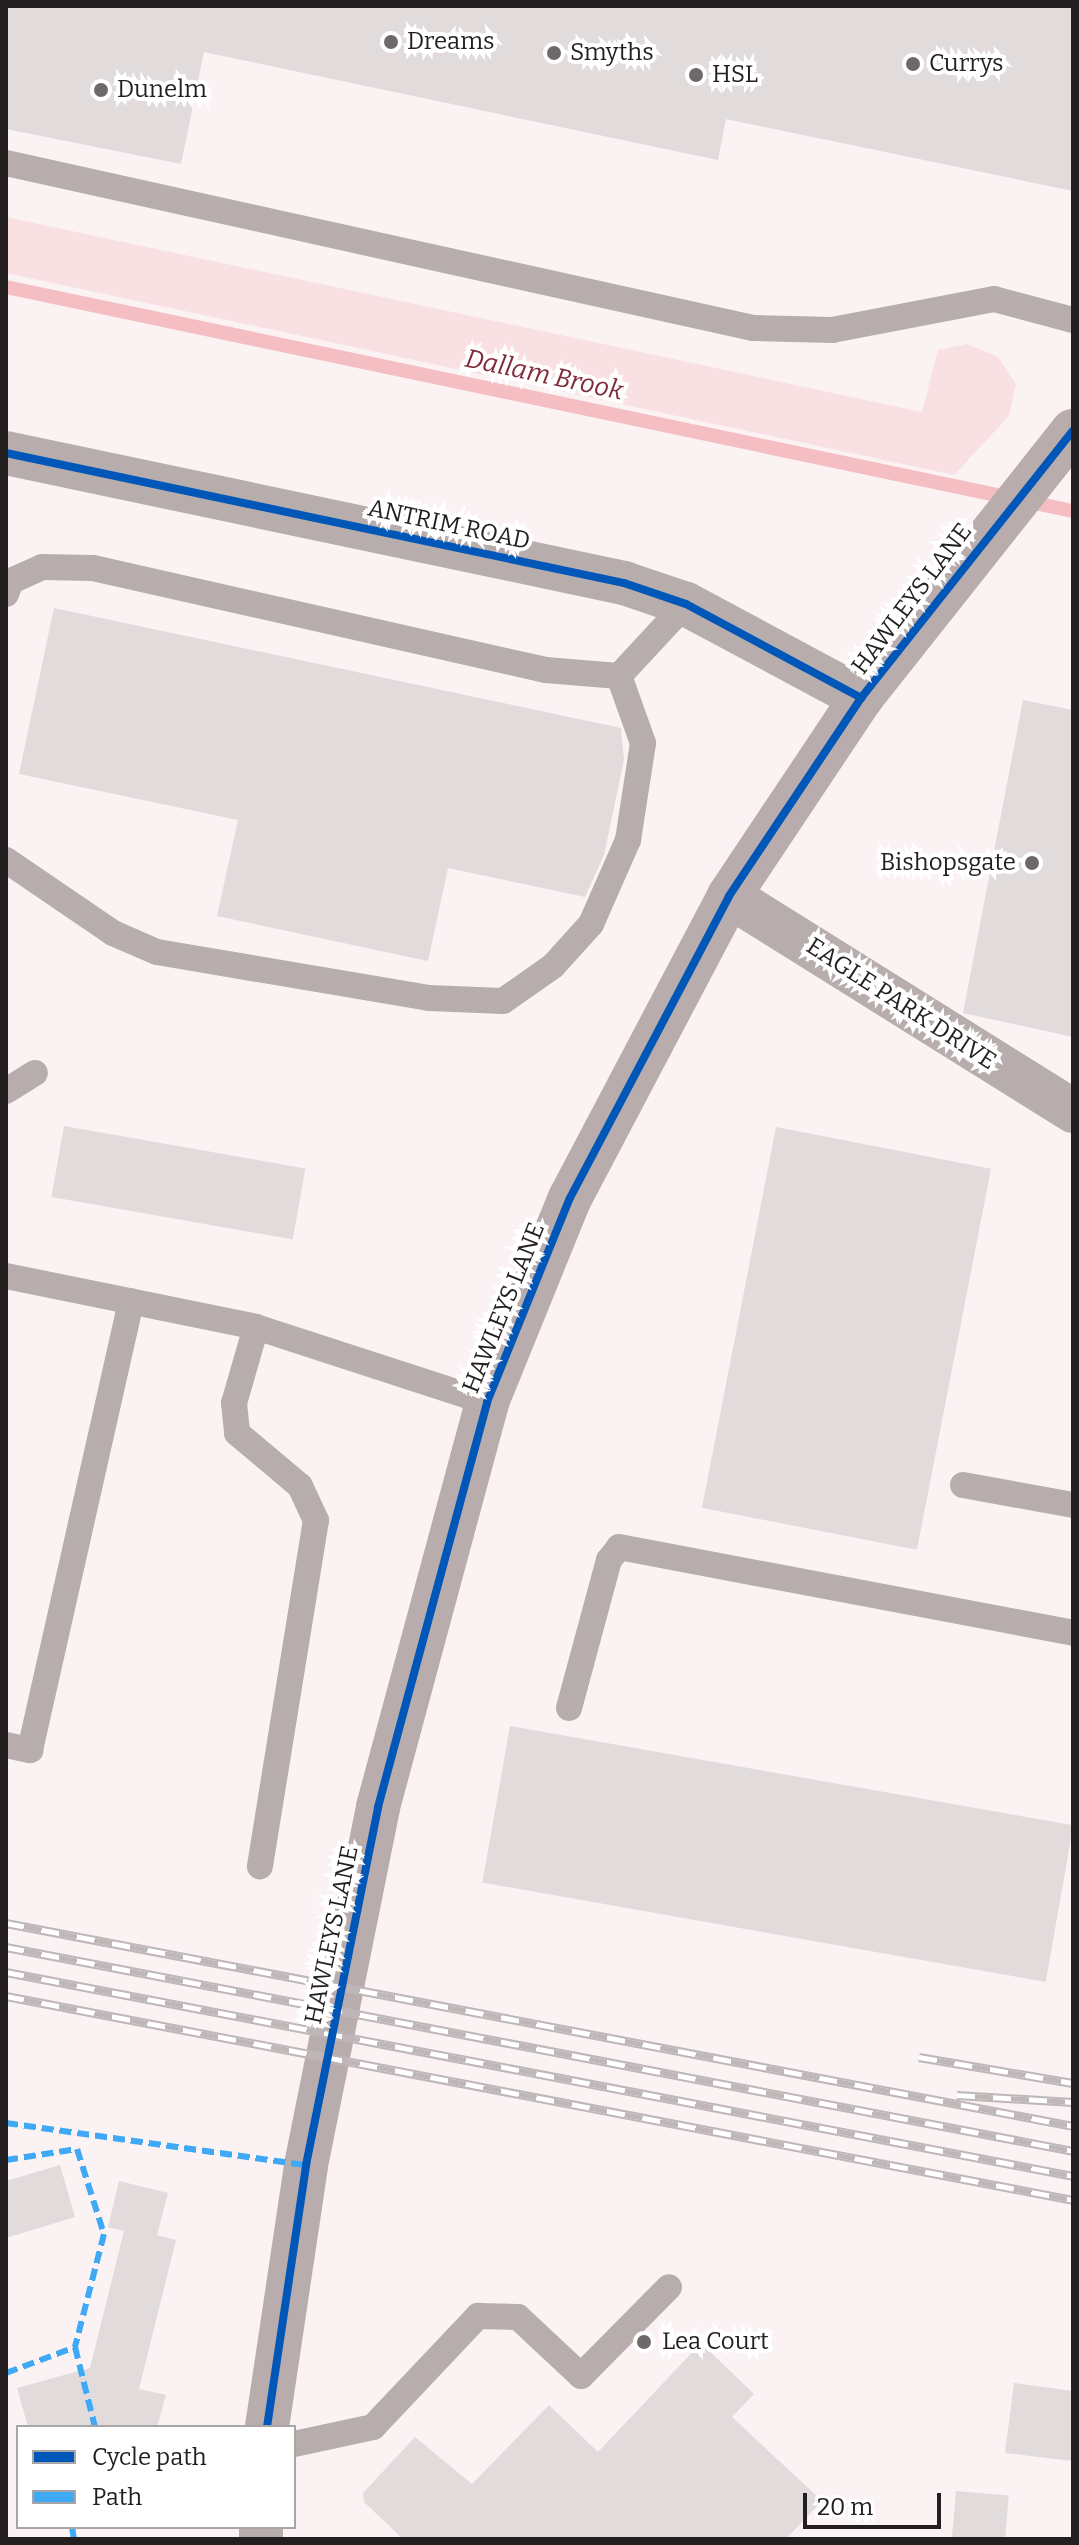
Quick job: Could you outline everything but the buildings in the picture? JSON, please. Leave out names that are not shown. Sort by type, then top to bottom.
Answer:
[{"type":"street","name":"HAWLEYS LANE","points":[[267,2425],[306,2165],[378,1807],[487,1402],[570,1198],[729,896],[861,698],[1059,446]]},
{"type":"street","name":"ANTRIM ROAD","points":[[6,453],[624,583],[686,604],[861,698]]},
{"type":"street","name":"EAGLE PARK DRIVE","points":[[729,896],[1073,1111]]},
{"type":"lane","points":[[6,163],[753,328],[832,330],[994,299],[1073,320]]},
{"type":"lane","points":[[6,594],[11,581],[42,567],[93,568],[546,670],[619,676]]},
{"type":"lane","points":[[619,676],[686,604]]},
{"type":"lane","points":[[6,860],[113,933],[157,952],[429,998],[503,1001],[553,966],[591,924],[628,840],[643,743],[619,676]]},
{"type":"lane","points":[[6,1091],[35,1073]]},
{"type":"lane","points":[[6,1276],[256,1327],[487,1402]]},
{"type":"lane","points":[[6,1745],[30,1750],[131,1301]]},
{"type":"lane","points":[[256,1327],[234,1403],[237,1433],[300,1486],[316,1520],[316,1555],[260,1867]]},
{"type":"lane","points":[[963,1485],[1073,1505]]},
{"type":"lane","points":[[569,1708],[609,1560],[619,1547],[1073,1633]]},
{"type":"lane","points":[[296,2444],[373,2427],[478,2316],[518,2317],[581,2376],[669,2287]]},
{"type":"shaded area","points":[[6,217],[922,412],[938,350],[967,344],[998,357],[1016,384],[1009,416],[954,475],[6,273]]},
{"type":"waterway","name":"Dallam Brook","points":[[6,287],[1073,511]]},
{"type":"railway","points":[[6,1923],[1073,2126]]},
{"type":"railway","points":[[6,1947],[1073,2151]]},
{"type":"railway","points":[[6,1972],[1073,2176]]},
{"type":"railway","points":[[6,1996],[1073,2200]]},
{"type":"railway","points":[[919,2057],[1073,2083]]},
{"type":"railway","points":[[957,2095],[1073,2102]]},
{"type":"marked path","points":[[6,2123],[306,2165]]},
{"type":"marked path","points":[[6,2160],[77,2149],[104,2234],[75,2347]]},
{"type":"marked path","points":[[6,2373],[75,2347],[94,2425]]},
{"type":"marked path","points":[[72,2529],[74,2539]]},
{"type":"cycle path","points":[[267,2425],[306,2165],[378,1807],[487,1402],[570,1198],[729,896],[861,698],[1073,431]]},
{"type":"cycle path","points":[[6,453],[624,583],[686,604],[861,698]]},
{"type":"place","name":"Dreams","points":[[391,42]]},
{"type":"place","name":"Smyths","points":[[554,53]]},
{"type":"place","name":"Currys","points":[[913,64]]},
{"type":"place","name":"HSL","points":[[696,75]]},
{"type":"place","name":"Dunelm","points":[[101,90]]},
{"type":"place","name":"Bishopsgate","points":[[1032,863]]},
{"type":"place","name":"Lea Court","points":[[644,2342]]}]
